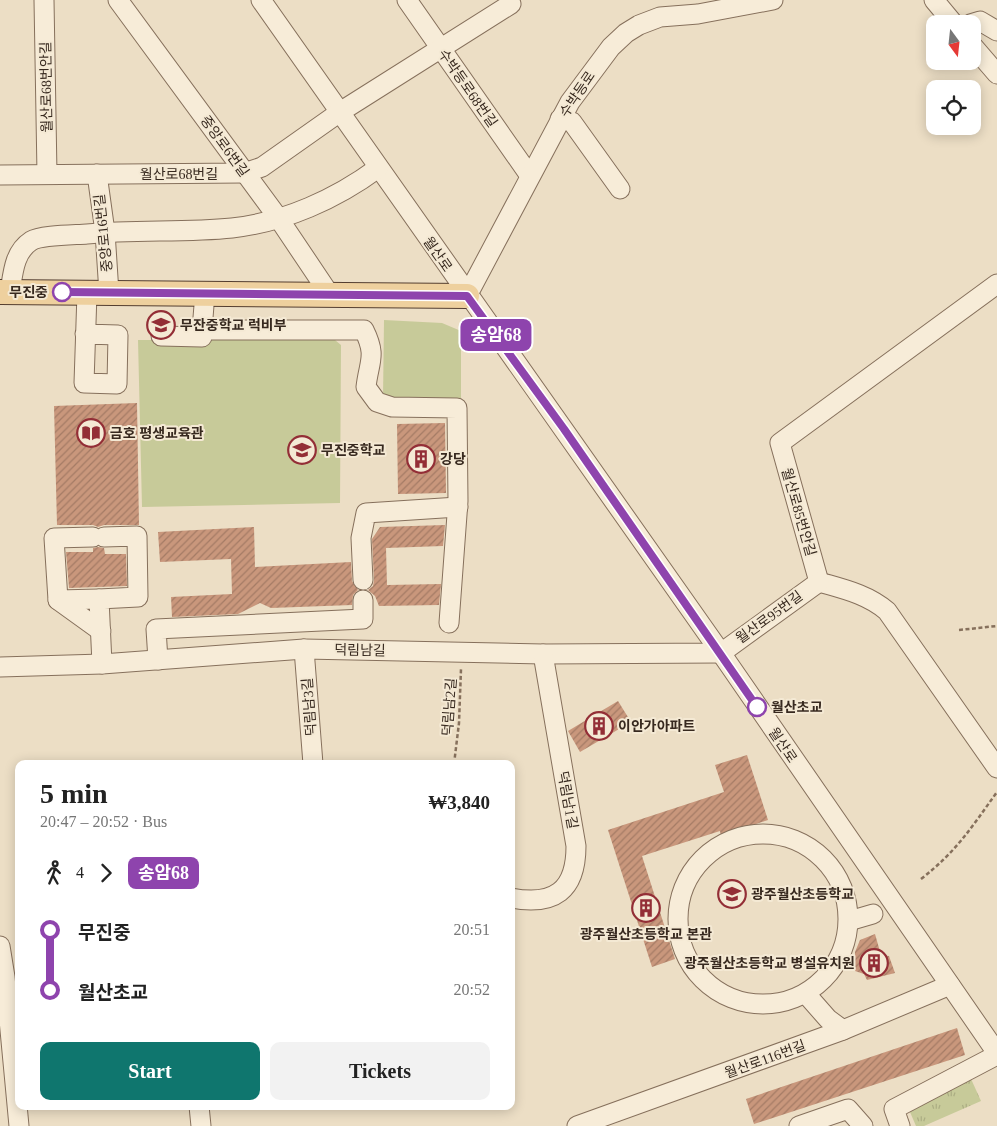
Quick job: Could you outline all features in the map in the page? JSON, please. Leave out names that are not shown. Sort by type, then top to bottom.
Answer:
[{"type":"main road","points":[[5,292],[467,296]]},
{"type":"street","name":"월산로68번안길","points":[[44,0],[47,174]]},
{"type":"street","name":"중앙로6번길","points":[[118,0],[279,219],[330,294]]},
{"type":"street","name":"월산로","points":[[260,0],[467,296],[564,429],[721,653],[997,1054]]},
{"type":"street","name":"수박등로68번길","points":[[407,0],[530,176]]},
{"type":"street","name":"수박등로","points":[[467,296],[570,102],[612,47],[626,33],[639,25],[660,17],[698,14],[773,0]]},
{"type":"street","points":[[934,0],[946,15]]},
{"type":"street","name":"월산로68번길","points":[[0,176],[244,173],[262,167],[340,112],[511,4]]},
{"type":"street","points":[[981,22],[997,31]]},
{"type":"street","points":[[981,55],[997,74]]},
{"type":"street","points":[[560,119],[572,122],[620,189]]},
{"type":"street","points":[[5,292],[21,250],[33,240],[105,232],[232,228],[279,219],[352,187],[378,168]]},
{"type":"street","name":"중앙로16번길","points":[[86,334],[98,293],[105,232],[97,174]]},
{"type":"street","name":"월산로85번안길","points":[[818,582],[780,443],[997,284]]},
{"type":"street","points":[[161,336],[202,337],[205,294]]},
{"type":"street","points":[[202,330],[364,330],[370,342],[373,362],[366,387],[377,402],[392,407],[456,408],[458,507],[449,623]]},
{"type":"street","points":[[363,580],[361,538],[366,513],[458,507]]},
{"type":"street","points":[[136,536],[138,597],[58,600],[54,538],[136,536]]},
{"type":"street","points":[[818,582],[855,592],[874,601],[887,611],[997,768]]},
{"type":"street","name":"월산로95번길","points":[[721,653],[818,582]]},
{"type":"street","points":[[99,599],[102,664]]},
{"type":"street","points":[[58,600],[101,631]]},
{"type":"street","points":[[158,660],[156,629],[363,619],[363,600]]},
{"type":"street","name":"덕림남길","points":[[0,667],[102,664],[304,649],[543,654],[721,653]]},
{"type":"street","name":"덕림남3길","points":[[304,649],[313,760]]},
{"type":"street","name":"덕림남1길","points":[[515,899],[525,900],[552,897],[564,887],[576,868],[574,838],[543,654]]},
{"type":"street","points":[[767,834],[794,839],[818,853],[836,873],[847,899],[849,921],[842,953],[828,976],[806,994],[779,1004],[750,1004],[722,995],[700,977],[684,953],[678,924],[680,896],[693,870],[714,849],[740,837],[767,834]]},
{"type":"street","points":[[849,921],[873,914]]},
{"type":"street","points":[[0,946],[15,1087]]},
{"type":"street","name":"월산로116번길","points":[[577,1126],[835,1024],[950,985]]},
{"type":"street","points":[[806,994],[835,1024]]},
{"type":"street","points":[[900,1126],[894,1109],[997,1054]]},
{"type":"street","points":[[798,1126],[848,1109],[863,1126]]},
{"type":"street","points":[[17,1110],[19,1126]]},
{"type":"street","points":[[199,1110],[200,1126]]},
{"type":"path","points":[[959,630],[997,626]]},
{"type":"path","name":"덕림남2길","points":[[455,760],[460,723],[462,652]]},
{"type":"path","points":[[921,879],[943,862],[959,846],[997,792]]},
{"type":"green space","points":[[384,320],[442,323],[461,331],[461,399],[383,399]]},
{"type":"green space","points":[[230,336],[335,340],[341,345],[340,503],[142,507],[138,340],[226,340]]},
{"type":"green space","points":[[967,1070],[981,1101],[924,1126],[916,1126],[904,1098]]},
{"type":"building","points":[[137,403],[139,525],[104,525],[98,527],[93,525],[57,525],[54,406]]},
{"type":"building","name":"강당","points":[[445,423],[446,493],[398,494],[397,424]]},
{"type":"building","points":[[445,525],[443,546],[386,548],[387,585],[441,584],[439,605],[379,606],[375,596],[368,590],[373,586],[374,580],[372,539],[380,527]]},
{"type":"building","points":[[254,527],[255,567],[351,562],[352,581],[358,590],[353,595],[352,605],[271,608],[260,603],[238,614],[172,617],[171,597],[232,594],[231,559],[160,562],[158,532]]},
{"type":"building","points":[[93,548],[104,548],[105,554],[126,554],[127,586],[69,588],[66,552],[93,552]]},
{"type":"building","name":"이안가아파트","points":[[618,701],[631,722],[580,752],[568,731]]},
{"type":"building","name":"광주월산초등학교 본관","points":[[747,755],[768,820],[721,836],[720,831],[642,856],[675,959],[652,967],[608,830],[724,792],[715,765]]},
{"type":"building","name":"광주월산초등학교 병설유치원","points":[[875,934],[881,955],[889,956],[895,973],[867,980],[864,974],[855,971],[855,952],[860,940]]},
{"type":"building","points":[[957,1028],[965,1055],[754,1124],[746,1099]]},
{"type":"bus line","name":"송암68","points":[[62,292],[467,296],[564,429],[757,707]]},
{"type":"place","name":"무진중","points":[[62,292]]},
{"type":"place","name":"무잔중학교 럭비부","points":[[161,325]]},
{"type":"place","name":"금호 평생교육관","points":[[91,433]]},
{"type":"place","name":"무진중학교","points":[[302,450]]},
{"type":"place","name":"강당","points":[[421,459]]},
{"type":"place","name":"월산초교","points":[[757,707]]},
{"type":"place","name":"이안가아파트","points":[[599,726]]},
{"type":"place","name":"광주월산초등학교","points":[[732,894]]},
{"type":"place","name":"광주월산초등학교 본관","points":[[646,908]]},
{"type":"place","name":"광주월산초등학교 병설유치원","points":[[874,963]]}]
